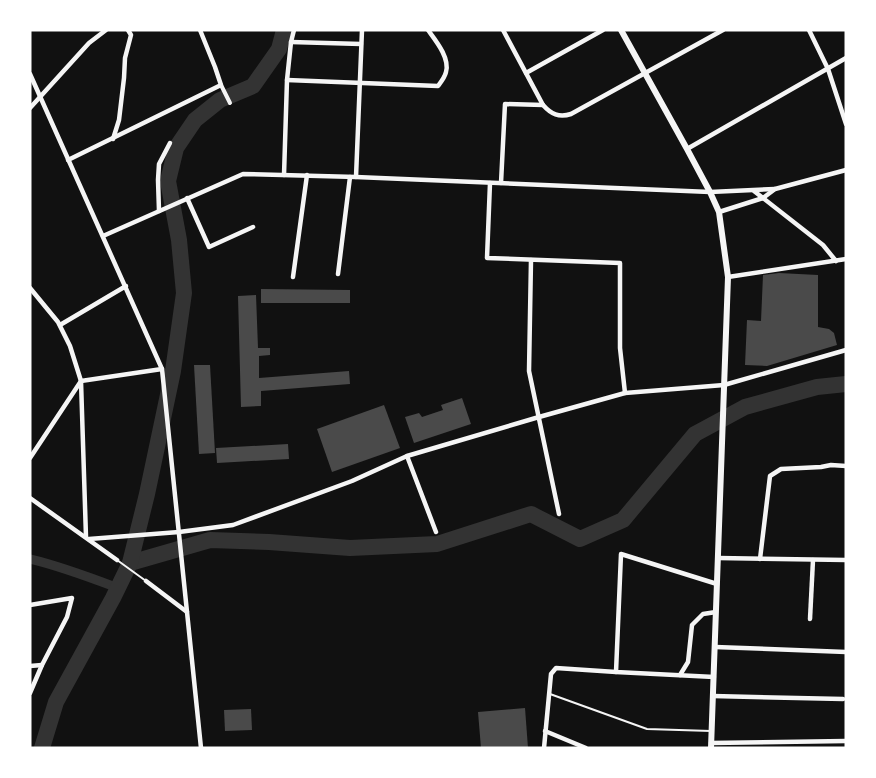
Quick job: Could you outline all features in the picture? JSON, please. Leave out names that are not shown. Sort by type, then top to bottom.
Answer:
[{"type":"street","points":[[30,108],[88,43],[106,30]]},
{"type":"street","points":[[113,139],[119,120],[125,58],[131,35],[128,30]]},
{"type":"street","points":[[200,30],[221,85],[231,104]]},
{"type":"street","points":[[284,175],[287,80],[294,30]]},
{"type":"street","points":[[338,274],[353,177],[362,30]]},
{"type":"street","points":[[287,80],[438,86],[447,71],[446,59],[428,30]]},
{"type":"street","points":[[503,30],[543,105],[551,114],[565,116],[723,30]]},
{"type":"street","points":[[526,73],[603,30]]},
{"type":"street","points":[[621,30],[710,192],[718,212],[728,277],[711,746],[846,741]]},
{"type":"street","points":[[809,30],[828,69],[846,124]]},
{"type":"street","points":[[291,42],[361,44]]},
{"type":"street","points":[[687,149],[846,58]]},
{"type":"street","points":[[30,74],[162,369],[201,748]]},
{"type":"street","points":[[68,160],[221,85]]},
{"type":"street","points":[[501,183],[505,104],[543,105]]},
{"type":"street","points":[[161,210],[159,164],[170,143]]},
{"type":"street","points":[[103,236],[243,174],[710,192],[776,189],[846,170]]},
{"type":"street","points":[[293,277],[307,176]]},
{"type":"street","points":[[490,183],[487,258],[620,263],[620,348],[625,393]]},
{"type":"street","points":[[718,212],[763,198],[776,189]]},
{"type":"street","points":[[753,190],[823,245],[836,261]]},
{"type":"street","points":[[185,199],[209,247],[253,227]]},
{"type":"street","points":[[728,277],[846,259]]},
{"type":"street","points":[[531,260],[529,371],[559,514]]},
{"type":"street","points":[[60,325],[126,286]]},
{"type":"street","points":[[30,288],[60,325],[70,346],[81,381],[87,538]]},
{"type":"street","points":[[87,538],[179,532],[233,525],[352,481],[407,456],[539,417],[625,393],[724,385],[846,350]]},
{"type":"street","points":[[30,458],[81,381],[162,369]]},
{"type":"street","points":[[407,456],[436,532]]},
{"type":"street","points":[[760,559],[770,476],[781,469],[846,466]]},
{"type":"street","points":[[30,498],[117,560]]},
{"type":"street","points":[[616,672],[621,554],[717,584]]},
{"type":"street","points":[[718,558],[846,561]]},
{"type":"street","points":[[810,619],[813,560]]},
{"type":"street","points":[[146,581],[187,612]]},
{"type":"street","points":[[30,605],[72,598],[67,617],[42,664],[30,693]]},
{"type":"street","points":[[680,675],[688,662],[692,625],[703,614],[716,612]]},
{"type":"street","points":[[715,647],[846,651]]},
{"type":"street","points":[[30,666],[42,664]]},
{"type":"street","points":[[544,748],[551,674],[556,668],[714,677]]},
{"type":"street","points":[[713,696],[843,699]]},
{"type":"street","points":[[545,731],[586,748]]},
{"type":"lane","points":[[117,560],[146,581]]},
{"type":"lane","points":[[549,693],[647,729],[711,731]]},
{"type":"building","points":[[779,273],[818,275],[818,327],[829,329],[834,333],[837,345],[767,366],[745,365],[747,320],[761,321],[763,275]]},
{"type":"building","points":[[261,289],[350,290],[350,303],[261,303]]},
{"type":"building","points":[[256,295],[258,348],[270,348],[270,355],[259,356],[259,378],[349,371],[350,384],[261,391],[261,406],[241,407],[238,296]]},
{"type":"building","points":[[194,365],[210,365],[215,453],[199,454]]},
{"type":"building","points":[[462,398],[471,424],[414,443],[405,417],[419,413],[422,417],[443,410],[441,405]]},
{"type":"building","points":[[384,405],[400,448],[332,472],[317,429]]},
{"type":"building","points":[[288,444],[289,459],[217,463],[216,448]]},
{"type":"building","points":[[525,708],[528,748],[481,748],[478,712]]},
{"type":"building","points":[[251,709],[252,730],[225,731],[224,710]]},
{"type":"waterway","points":[[42,748],[56,702],[130,563],[147,494],[173,371],[184,293],[179,240],[168,181],[176,148],[195,120],[220,100],[253,86],[279,49],[284,30]]},
{"type":"waterway","points":[[130,563],[210,540],[350,548],[437,544],[531,514],[580,539],[623,520],[695,434],[745,407],[817,387],[846,384]]},
{"type":"waterway","points":[[30,559],[118,588]]}]
